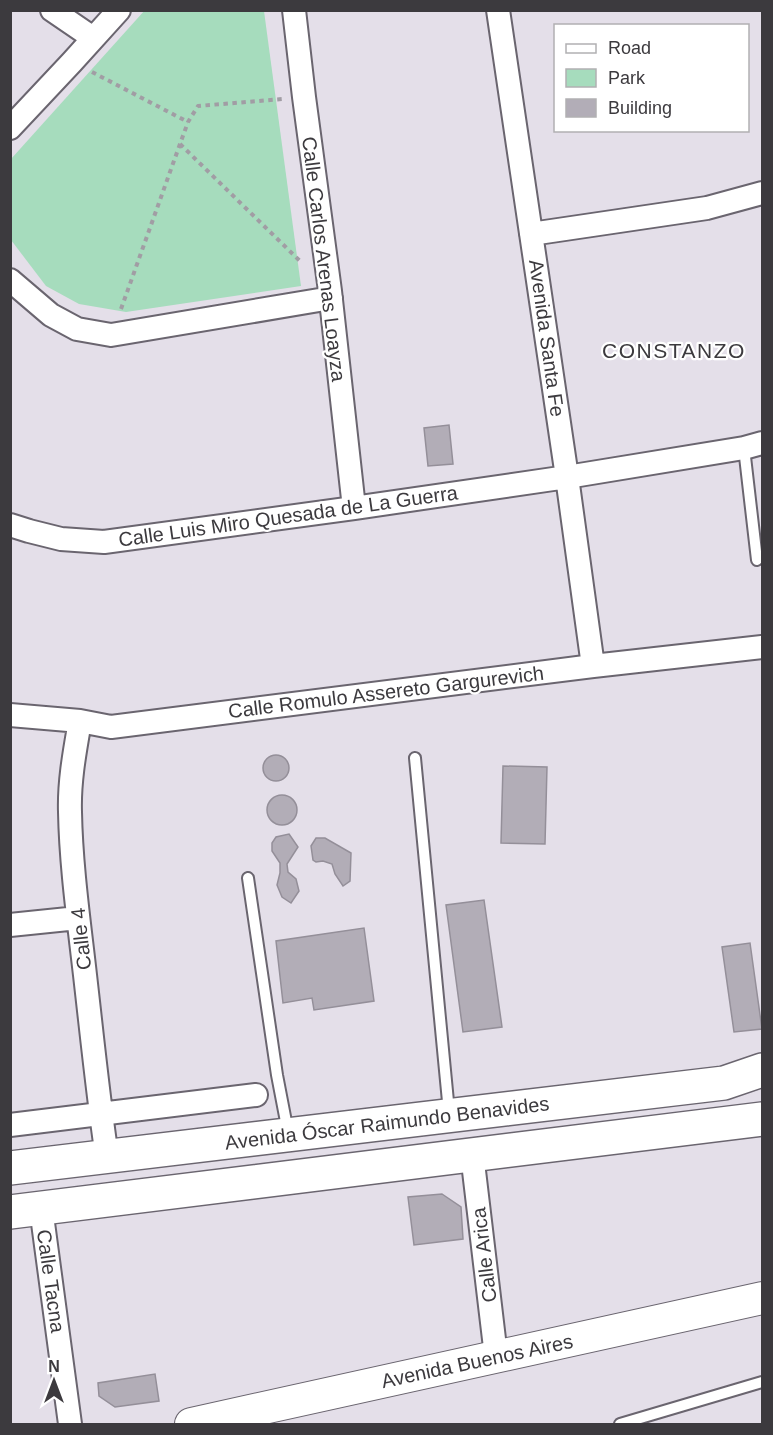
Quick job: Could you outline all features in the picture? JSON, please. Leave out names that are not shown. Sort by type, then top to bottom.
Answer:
[{"type":"main road","name":"Avenida Óscar Raimundo Benavides","points":[[10,1168],[724,1083],[762,1070]]},
{"type":"main road","points":[[26,1210],[762,1119]]},
{"type":"main road","points":[[268,1180],[276,1137]]},
{"type":"main road","name":"Avenida Buenos Aires","points":[[191,1425],[762,1298]]},
{"type":"street","points":[[52,10],[93,38]]},
{"type":"street","points":[[10,128],[119,10]]},
{"type":"street","name":"Calle Carlos Arenas Loayza","points":[[294,10],[354,508]]},
{"type":"street","name":"Avenida Santa Fe","points":[[504,12],[531,234],[593,666]]},
{"type":"street","points":[[531,234],[707,208],[762,193]]},
{"type":"street","points":[[10,280],[51,315],[77,329],[111,335],[330,294]]},
{"type":"street","name":"Calle Luis Miro Quesada de La Guerra","points":[[10,525],[61,539],[104,542],[567,477],[753,445]]},
{"type":"street","name":"Calle Romulo Assereto Gargurevich","points":[[10,715],[80,721],[111,727],[762,647]]},
{"type":"street","name":"Calle 4","points":[[80,721],[74,757],[70,811],[78,918],[107,1156]]},
{"type":"street","points":[[10,926],[78,918]]},
{"type":"street","points":[[10,1125],[256,1095]]},
{"type":"street","name":"Calle Arica","points":[[472,1154],[496,1356]]},
{"type":"street","name":"Calle Tacna","points":[[26,1210],[70,1425]]},
{"type":"lane","points":[[753,445],[757,560]]},
{"type":"lane","points":[[415,758],[450,1115]]},
{"type":"lane","points":[[248,878],[277,1075],[276,1137]]},
{"type":"lane","points":[[620,1425],[762,1382]]},
{"type":"path","points":[[72,63],[188,122]]},
{"type":"path","points":[[111,335],[188,122],[198,106],[304,97]]},
{"type":"path","points":[[180,144],[330,294]]},
{"type":"green space","points":[[145,10],[264,11],[301,286],[126,312],[79,304],[46,286],[11,240],[11,159]]},
{"type":"building","points":[[449,425],[453,464],[428,466],[424,428]]},
{"type":"building","points":[[276,755],[285,759],[289,768],[285,777],[276,781],[267,777],[263,768],[267,759]]},
{"type":"building","points":[[503,766],[547,767],[545,844],[501,843]]},
{"type":"building","points":[[282,795],[293,799],[297,810],[293,821],[282,825],[271,821],[267,810],[271,799]]},
{"type":"building","points":[[289,834],[298,847],[287,864],[288,872],[296,879],[299,891],[291,903],[282,897],[277,885],[280,863],[272,851],[272,843],[276,837]]},
{"type":"building","points":[[316,838],[325,838],[351,853],[350,881],[343,886],[332,864],[313,860],[311,846]]},
{"type":"building","points":[[484,900],[502,1027],[463,1032],[446,905]]},
{"type":"building","points":[[364,928],[374,1001],[314,1010],[312,998],[283,1003],[276,941]]},
{"type":"building","points":[[750,943],[762,1029],[734,1032],[722,947]]},
{"type":"building","points":[[442,1194],[461,1207],[463,1239],[414,1245],[408,1197]]},
{"type":"building","points":[[155,1374],[159,1401],[115,1407],[99,1396],[98,1383]]},
{"type":"district","name":"CONSTANZO","points":[[674,350]]}]
